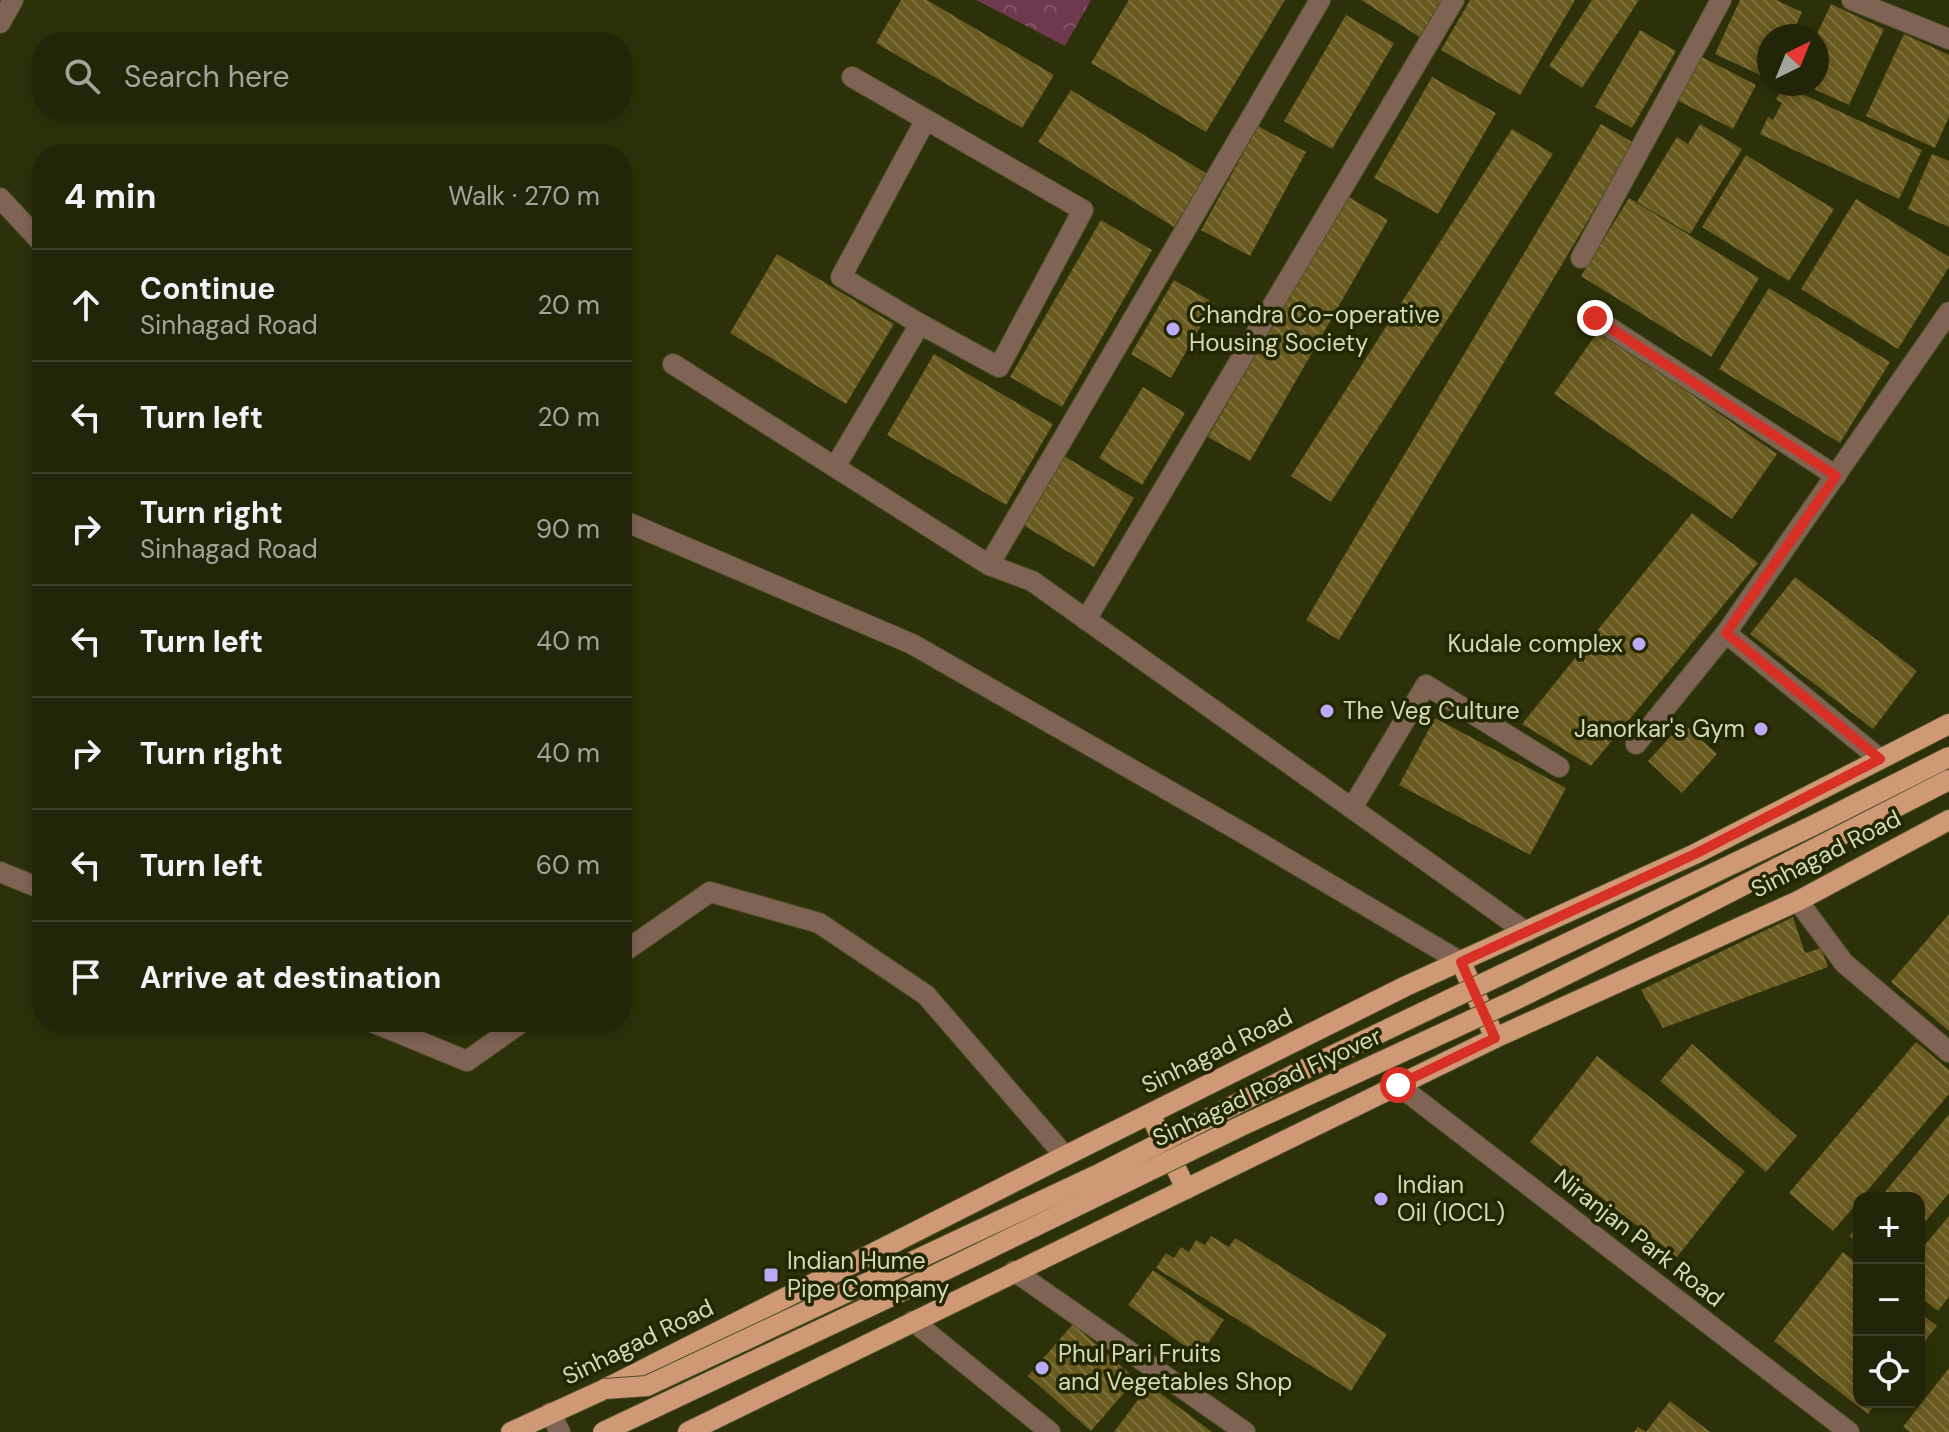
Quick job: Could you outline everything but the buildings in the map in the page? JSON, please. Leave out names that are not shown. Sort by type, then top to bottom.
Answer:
[{"type":"main road","name":"Sinhagad Road","points":[[511,1432],[605,1389],[1406,986],[1695,854],[1949,724]]},
{"type":"main road","name":"Sinhagad Road Flyover","points":[[605,1389],[647,1386],[1101,1173],[1315,1064],[1949,757]]},
{"type":"main road","name":"Sinhagad Road Flyover","points":[[603,1432],[910,1288],[1241,1126],[1515,1000],[1949,780]]},
{"type":"main road","name":"Sinhagad Road","points":[[688,1432],[1495,1038],[1798,901],[1949,820]]},
{"type":"main road","points":[[1461,962],[1495,1038]]},
{"type":"main road","points":[[1150,1114],[1186,1189]]},
{"type":"street","points":[[0,23],[13,0]]},
{"type":"street","points":[[989,565],[1320,0]]},
{"type":"street","points":[[1086,620],[1454,0]]},
{"type":"street","points":[[1581,258],[1721,0]]},
{"type":"street","points":[[1852,0],[1949,39]]},
{"type":"street","points":[[852,77],[1083,210],[999,367],[841,277],[925,121]]},
{"type":"street","points":[[0,198],[32,232]]},
{"type":"street","points":[[1636,744],[1726,633],[1949,312]]},
{"type":"street","points":[[1595,318],[1836,476]]},
{"type":"street","points":[[835,467],[920,324]]},
{"type":"street","points":[[673,364],[989,565],[1032,581],[1526,932]]},
{"type":"street","points":[[632,524],[912,644],[1461,962]]},
{"type":"street","points":[[1726,633],[1880,759]]},
{"type":"street","points":[[1352,808],[1426,685],[1559,767]]},
{"type":"street","points":[[0,872],[32,885]]},
{"type":"street","points":[[632,946],[710,892],[819,923],[926,995],[1065,1156]]},
{"type":"street","points":[[1798,901],[1844,963],[1949,1052]]},
{"type":"street","points":[[396,1032],[467,1061],[508,1032]]},
{"type":"street","name":"Niranjan Park Road","points":[[1398,1085],[1849,1432]]},
{"type":"street","points":[[1014,1271],[1245,1432]]},
{"type":"street","points":[[913,1321],[1050,1432]]},
{"type":"street","points":[[550,1413],[560,1432]]},
{"type":"green space","points":[[976,0],[1091,0],[1065,46]]},
{"type":"place","name":"Chandra Co-operative Housing Society","points":[[1173,329]]},
{"type":"place","name":"Kudale complex","points":[[1639,644]]},
{"type":"place","name":"The Veg Culture","points":[[1327,711]]},
{"type":"place","name":"Janorkar's Gym","points":[[1761,729]]},
{"type":"place","name":"Indian Oil (IOCL)","points":[[1381,1199]]},
{"type":"place","name":"Indian Hume Pipe Company","points":[[771,1275]]},
{"type":"place","name":"Phul Pari Fruits and Vegetables Shop","points":[[1042,1368]]},
{"type":"route","points":[[1398,1085],[1495,1038],[1461,962],[1695,854],[1880,759],[1726,633],[1836,476],[1595,318]]}]
